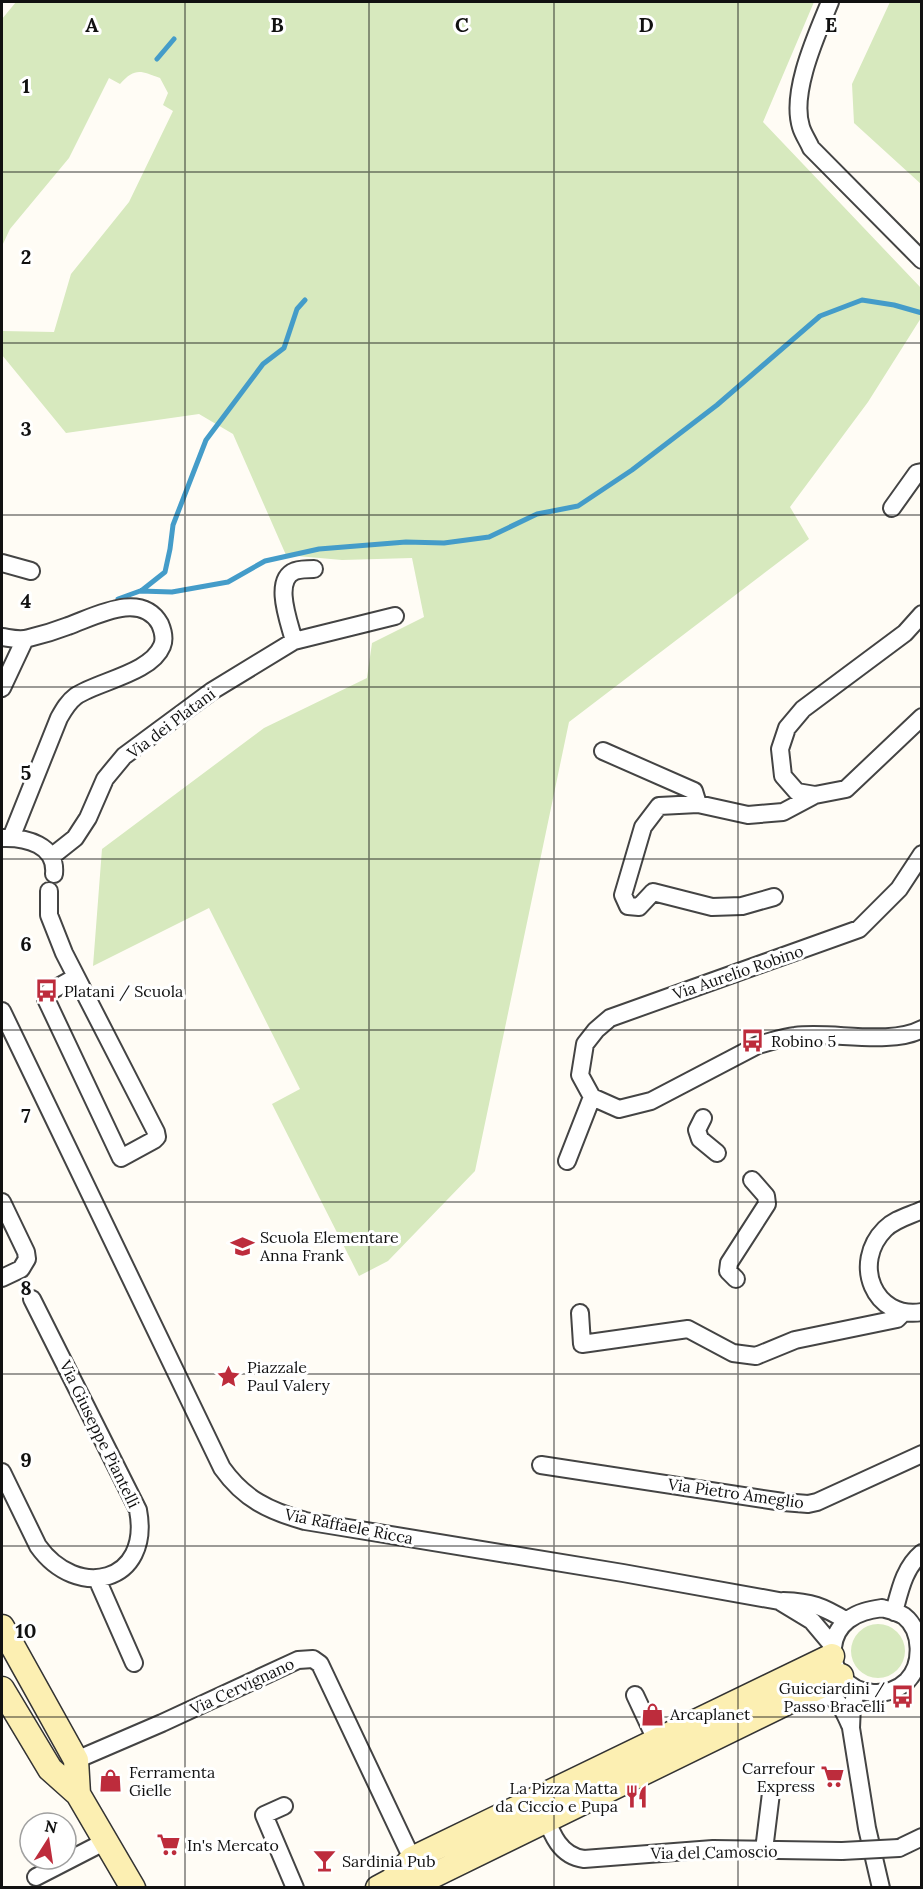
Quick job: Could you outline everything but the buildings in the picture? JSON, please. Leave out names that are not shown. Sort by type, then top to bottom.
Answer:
[{"type":"street","points":[[830,2],[803,73],[799,107],[800,126],[811,148],[921,260]]},
{"type":"street","points":[[892,508],[917,473],[921,472]]},
{"type":"street","points":[[2,563],[31,571]]},
{"type":"street","points":[[294,641],[283,587],[286,578],[294,571],[314,568]]},
{"type":"street","points":[[2,637],[25,639],[65,628],[119,608],[135,607],[151,613],[157,620],[163,635],[163,643],[156,656],[141,667],[76,697],[66,706],[59,718],[6,838],[32,842],[40,846],[51,857],[55,865],[54,874]]},
{"type":"street","points":[[815,795],[798,792],[783,776],[780,749],[788,728],[803,709],[905,633],[921,614]]},
{"type":"street","name":"Via dei Platani","points":[[51,857],[75,838],[88,818],[105,779],[124,756],[212,691],[294,641],[394,616]]},
{"type":"street","points":[[2,688],[25,639]]},
{"type":"street","points":[[774,897],[742,906],[712,907],[653,892],[639,907],[628,906],[623,895],[643,827],[659,806],[698,804],[748,815],[783,812],[815,795],[846,789],[921,717]]},
{"type":"street","points":[[603,751],[694,790],[698,804]]},
{"type":"street","name":"Via Aurelio Robino","points":[[592,1097],[580,1074],[585,1044],[610,1018],[859,929],[899,889],[921,854]]},
{"type":"street","points":[[49,891],[49,915],[64,953],[156,1132],[157,1137],[154,1140],[121,1158],[46,999],[49,992],[76,977]]},
{"type":"street","name":"Via Raffaele Ricca","points":[[2,1011],[222,1468],[231,1481],[245,1493],[262,1506],[282,1515],[305,1521],[779,1601],[812,1621],[841,1667]]},
{"type":"street","points":[[567,1161],[592,1097],[620,1109],[651,1101],[758,1045],[795,1036],[877,1037],[914,1033],[921,1029]]},
{"type":"street","points":[[703,1118],[697,1130],[700,1140],[717,1152]]},
{"type":"street","points":[[736,1279],[728,1271],[729,1263],[767,1204],[766,1196],[752,1180]]},
{"type":"street","points":[[2,1202],[26,1251],[27,1259],[21,1269],[2,1278]]},
{"type":"street","points":[[921,1210],[885,1229],[868,1259],[870,1283],[876,1292],[884,1300],[904,1312],[921,1312]]},
{"type":"street","name":"Via Giuseppe Piantelli","points":[[32,1299],[138,1510],[140,1536],[132,1559],[116,1574],[97,1579]]},
{"type":"street","points":[[580,1313],[582,1344],[688,1329],[733,1353],[756,1356],[793,1332],[897,1319],[904,1312]]},
{"type":"street","name":"Via Pietro Ameglio","points":[[541,1465],[808,1504],[850,1488],[921,1454]]},
{"type":"street","points":[[2,1472],[45,1557],[71,1574],[97,1579],[134,1663]]},
{"type":"street","points":[[894,1612],[905,1574],[913,1560],[921,1553]]},
{"type":"street","points":[[779,1601],[823,1606],[847,1621]]},
{"type":"street","points":[[841,1667],[869,1693],[884,1692],[908,1681],[916,1670],[921,1654],[917,1634],[904,1616],[882,1608],[858,1614],[847,1621],[838,1632],[841,1667],[852,1705],[851,1728],[867,1828],[879,1880],[868,1887]]},
{"type":"street","points":[[2,1627],[76,1760],[78,1794]]},
{"type":"street","name":"Via Cervignano","points":[[76,1760],[298,1660],[313,1659],[320,1664],[423,1884]]},
{"type":"street","points":[[384,1884],[412,1859],[543,1809],[805,1694],[841,1667]]},
{"type":"street","points":[[384,1884],[423,1884],[543,1809],[657,1742],[841,1667]]},
{"type":"street","points":[[2,1689],[50,1769],[78,1794],[133,1887]]},
{"type":"street","points":[[805,1694],[822,1694],[838,1701],[851,1728]]},
{"type":"street","points":[[635,1695],[657,1742]]},
{"type":"street","points":[[764,1850],[771,1792]]},
{"type":"street","points":[[284,1806],[264,1815],[295,1887]]},
{"type":"street","name":"Via del Camoscio","points":[[543,1809],[560,1846],[576,1858],[584,1859],[713,1849],[842,1851],[899,1848],[921,1836]]},
{"type":"street","points":[[36,1877],[106,1841]]},
{"type":"green space","points":[[16,2],[814,2],[763,122],[921,288],[921,318],[868,402],[790,507],[809,539],[569,722],[475,1171],[388,1261],[359,1276],[272,1104],[300,1089],[209,908],[93,966],[102,849],[264,728],[367,678],[372,643],[424,617],[412,558],[342,560],[286,555],[233,434],[199,414],[66,433],[2,355],[2,331],[54,332],[71,274],[129,202],[173,111],[163,105],[168,93],[160,78],[138,72],[130,75],[120,84],[109,78],[69,158],[10,229],[2,246],[2,19]]},
{"type":"green space","points":[[890,2],[921,2],[921,184],[854,123],[852,84]]},
{"type":"green space","points":[[873,1624],[883,1624],[893,1628],[901,1636],[905,1651],[901,1666],[893,1674],[883,1678],[873,1678],[863,1674],[855,1666],[851,1656],[851,1646],[855,1636],[863,1628]]},
{"type":"waterway","points":[[157,59],[174,39]]},
{"type":"waterway","points":[[141,591],[165,572],[173,525],[206,440],[263,364],[284,348],[297,309],[305,300]]},
{"type":"waterway","points":[[118,599],[140,591],[172,592],[228,582],[265,561],[319,549],[406,542],[444,543],[489,537],[537,514],[578,506],[632,470],[717,405],[820,316],[862,300],[894,305],[922,313]]},
{"type":"place","name":"Platani / Scuola","points":[[46,991]]},
{"type":"place","name":"Robino 5","points":[[753,1041]]},
{"type":"place","name":"Scuola Elementare Anna Frank","points":[[242,1246]]},
{"type":"place","name":"Piazzale Paul Valery","points":[[229,1376]]},
{"type":"place","name":"Guicciardini / Passo Bracelli","points":[[903,1697]]},
{"type":"place","name":"Arcaplanet","points":[[652,1714]]},
{"type":"place","name":"Carrefour Express","points":[[833,1777]]},
{"type":"place","name":"Ferramenta Gielle","points":[[111,1781]]},
{"type":"place","name":"La Pizza Matta da Ciccio e Pupa","points":[[636,1797]]},
{"type":"place","name":"In's Mercato","points":[[169,1845]]},
{"type":"place","name":"Sardinia Pub","points":[[324,1861]]}]
